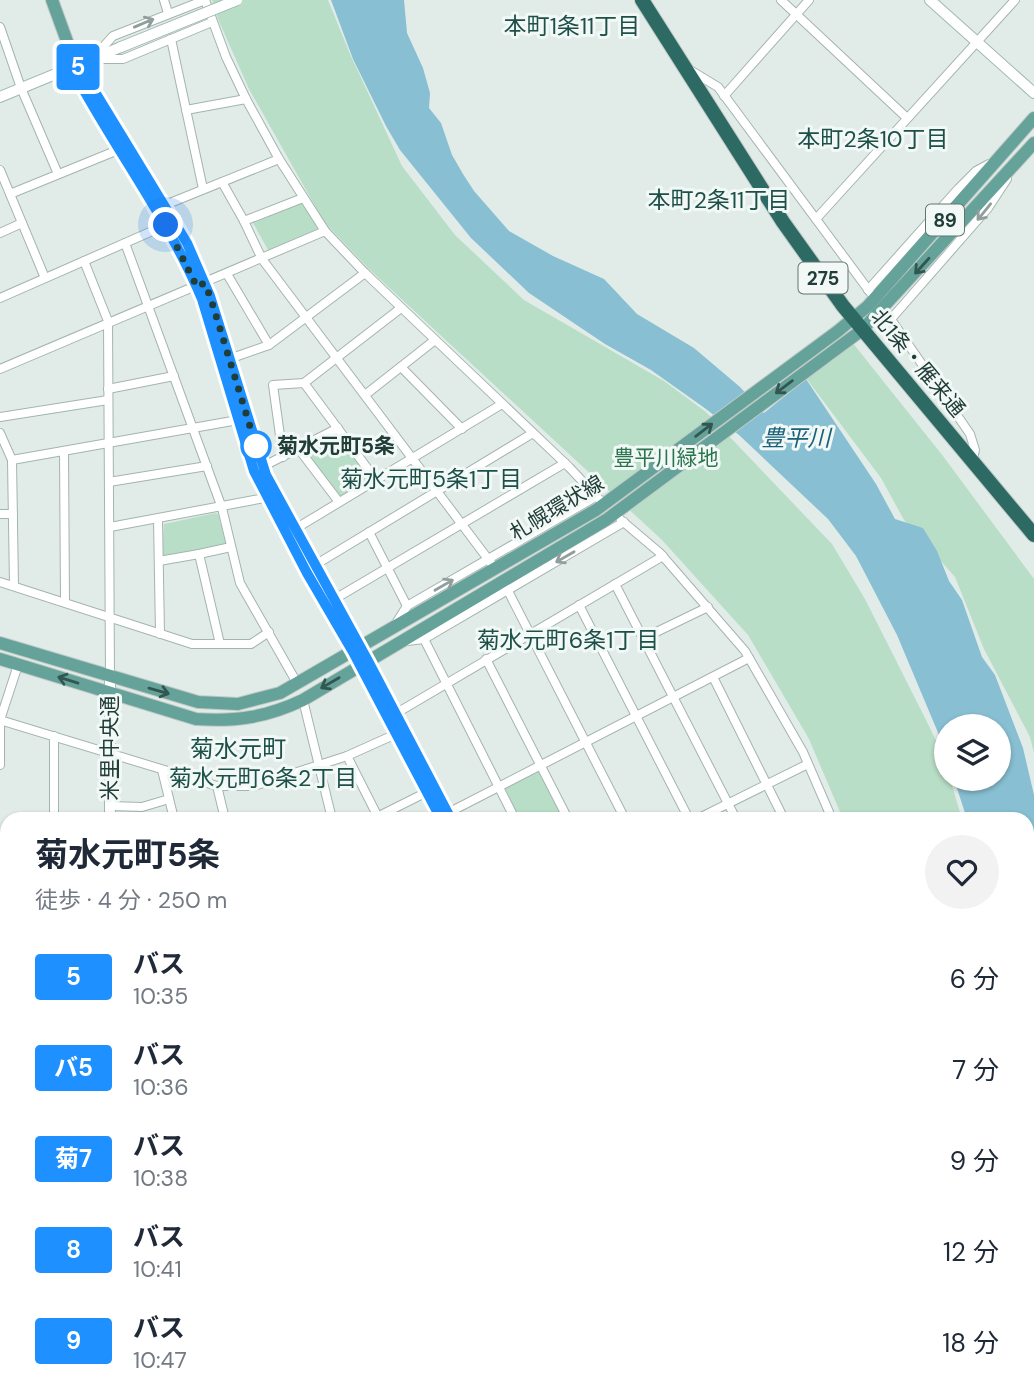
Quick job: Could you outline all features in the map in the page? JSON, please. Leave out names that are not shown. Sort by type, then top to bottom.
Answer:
[{"type":"highway","name":"北1条・雁来通","points":[[642,0],[783,222],[858,324],[1034,535]]},
{"type":"main road","points":[[52,0],[81,85],[200,285],[229,359],[258,468]]},
{"type":"main road","points":[[76,66],[89,82],[187,243],[238,420],[258,468],[307,573],[357,650]]},
{"type":"main road","name":"札幌環状線","points":[[858,324],[869,306],[1034,118]]},
{"type":"main road","name":"札幌環状線","points":[[0,659],[186,717],[222,721],[264,716],[303,700],[606,520],[635,491],[858,324],[1034,143]]},
{"type":"main road","name":"札幌環状線","points":[[0,643],[198,702],[252,702],[280,693],[596,510],[635,491]]},
{"type":"main road","points":[[272,496],[295,529],[334,600],[357,650],[395,714],[443,812]]},
{"type":"main road","points":[[364,663],[426,792],[441,812]]},
{"type":"street","points":[[164,0],[168,13]]},
{"type":"street","points":[[92,59],[113,36],[205,0],[246,99],[279,159],[325,231],[598,498],[407,607],[393,627]]},
{"type":"street","points":[[0,97],[237,0]]},
{"type":"street","points":[[782,0],[907,118]]},
{"type":"street","points":[[724,96],[809,0]]},
{"type":"street","points":[[930,0],[1034,93]]},
{"type":"street","points":[[816,219],[1015,0]]},
{"type":"street","points":[[92,59],[123,59],[212,22]]},
{"type":"street","points":[[0,27],[21,88],[58,174]]},
{"type":"street","points":[[171,39],[203,189]]},
{"type":"street","points":[[687,69],[718,87],[869,291],[958,189],[976,172],[998,158]]},
{"type":"street","points":[[186,110],[246,99]]},
{"type":"street","points":[[10,194],[118,150]]},
{"type":"street","points":[[973,459],[975,450],[970,434],[890,317],[988,208],[1023,156]]},
{"type":"street","points":[[165,205],[279,159]]},
{"type":"street","points":[[0,170],[45,278]]},
{"type":"street","points":[[222,182],[261,259],[490,561]]},
{"type":"street","points":[[244,222],[303,198]]},
{"type":"street","points":[[0,233],[22,223]]},
{"type":"street","points":[[0,298],[166,225]]},
{"type":"street","points":[[0,369],[325,231]]},
{"type":"street","points":[[125,243],[222,508],[240,583],[297,683]]},
{"type":"street","points":[[83,261],[108,321],[110,677]]},
{"type":"street","points":[[229,359],[270,345],[365,273]]},
{"type":"street","points":[[227,274],[270,345]]},
{"type":"street","points":[[283,457],[273,385],[304,383],[401,308]]},
{"type":"street","points":[[365,395],[435,340]]},
{"type":"street","points":[[401,367],[462,429]]},
{"type":"street","points":[[108,389],[174,376]]},
{"type":"street","points":[[304,383],[376,480]]},
{"type":"street","points":[[0,417],[108,400]]},
{"type":"street","points":[[295,529],[502,404]]},
{"type":"street","points":[[12,460],[238,420]]},
{"type":"street","points":[[258,468],[338,428]]},
{"type":"street","points":[[0,433],[12,460],[14,586]]},
{"type":"street","points":[[315,565],[533,433]]},
{"type":"street","points":[[298,448],[339,502]]},
{"type":"street","points":[[64,451],[65,602]]},
{"type":"street","points":[[334,600],[565,463]]},
{"type":"street","points":[[109,482],[206,466]]},
{"type":"street","points":[[110,527],[222,508],[272,496]]},
{"type":"street","points":[[0,514],[13,514]]},
{"type":"street","points":[[158,519],[160,634]]},
{"type":"street","points":[[397,643],[424,639],[622,521],[663,556],[749,658],[808,764],[829,812]]},
{"type":"street","points":[[369,532],[407,607]]},
{"type":"street","points":[[159,561],[231,547]]},
{"type":"street","points":[[199,554],[220,644]]},
{"type":"street","points":[[395,714],[663,556]]},
{"type":"street","points":[[0,582],[192,644],[251,643],[269,632]]},
{"type":"street","points":[[615,583],[732,812]]},
{"type":"street","points":[[507,588],[621,812]]},
{"type":"street","points":[[579,605],[685,812]]},
{"type":"street","points":[[644,638],[708,607]]},
{"type":"street","points":[[424,639],[511,812]]},
{"type":"street","points":[[454,812],[498,786],[749,658]]},
{"type":"street","points":[[486,659],[564,812]]},
{"type":"street","points":[[0,765],[0,720],[18,665]]},
{"type":"street","name":"米里中央通","points":[[110,677],[110,812]]},
{"type":"street","points":[[713,677],[780,812]]},
{"type":"street","points":[[303,700],[329,812]]},
{"type":"street","points":[[0,720],[217,786],[254,786],[347,756],[396,734]]},
{"type":"street","points":[[54,736],[54,812]]},
{"type":"street","points":[[347,756],[374,812]]},
{"type":"street","points":[[711,812],[808,764]]},
{"type":"street","points":[[162,770],[172,812]]},
{"type":"street","points":[[217,786],[223,812]]},
{"type":"street","points":[[390,812],[426,792]]},
{"type":"street","points":[[110,806],[142,807],[169,799]]},
{"type":"street","points":[[0,998],[0,1156]]},
{"type":"green space","name":"豊平川緑地","points":[[212,0],[328,0],[402,166],[455,235],[524,300],[664,381],[706,412],[832,544],[865,599],[934,737],[934,791],[954,791],[960,812],[840,812],[809,739],[748,635],[662,540],[370,270],[324,222],[249,89]]},
{"type":"green space","points":[[304,201],[318,230],[268,250],[253,223]]},
{"type":"green space","points":[[852,342],[943,456],[1034,579],[1034,753],[1030,737],[984,649],[955,577],[904,520],[881,478],[806,378]]},
{"type":"green space","points":[[334,433],[338,434],[370,476],[369,480],[341,496],[306,452]]},
{"type":"green space","points":[[218,514],[226,544],[164,558],[162,556],[164,524]]},
{"type":"green space","points":[[537,771],[560,812],[517,812],[506,786]]},
{"type":"water","name":"豊平川","points":[[331,0],[404,0],[407,33],[423,68],[430,93],[429,108],[441,123],[452,155],[474,191],[509,231],[553,256],[604,279],[637,314],[694,348],[740,387],[764,413],[806,379],[876,484],[895,519],[923,528],[937,551],[949,581],[962,600],[982,657],[995,675],[1010,714],[934,714],[934,723],[897,635],[856,556],[828,519],[739,435],[706,409],[651,370],[605,344],[529,293],[471,238],[400,150],[353,59]]},
{"type":"water","points":[[1011,717],[1023,748],[1034,795],[1034,812],[965,812],[958,791],[1011,791]]},
{"type":"bus line","name":"5","points":[[437,812],[254,471],[202,299],[166,225],[101,122],[81,85],[76,66],[89,82],[187,243],[210,296],[266,475],[447,812]]},
{"type":"place","name":"菊水元町5条","points":[[256,446]]},
{"type":"district","name":"本町1条11丁目","points":[[572,26]]},
{"type":"district","name":"本町2条10丁目","points":[[873,139]]},
{"type":"district","name":"本町2条11丁目","points":[[719,200]]},
{"type":"district","name":"菊水元町5条1丁目","points":[[431,479]]},
{"type":"district","name":"菊水元町6条1丁目","points":[[568,640]]},
{"type":"district","name":"菊水元町","points":[[238,748]]},
{"type":"district","name":"菊水元町6条2丁目","points":[[263,778]]},
{"type":"route","points":[[166,225],[197,287],[204,283],[210,296],[256,446]]}]
